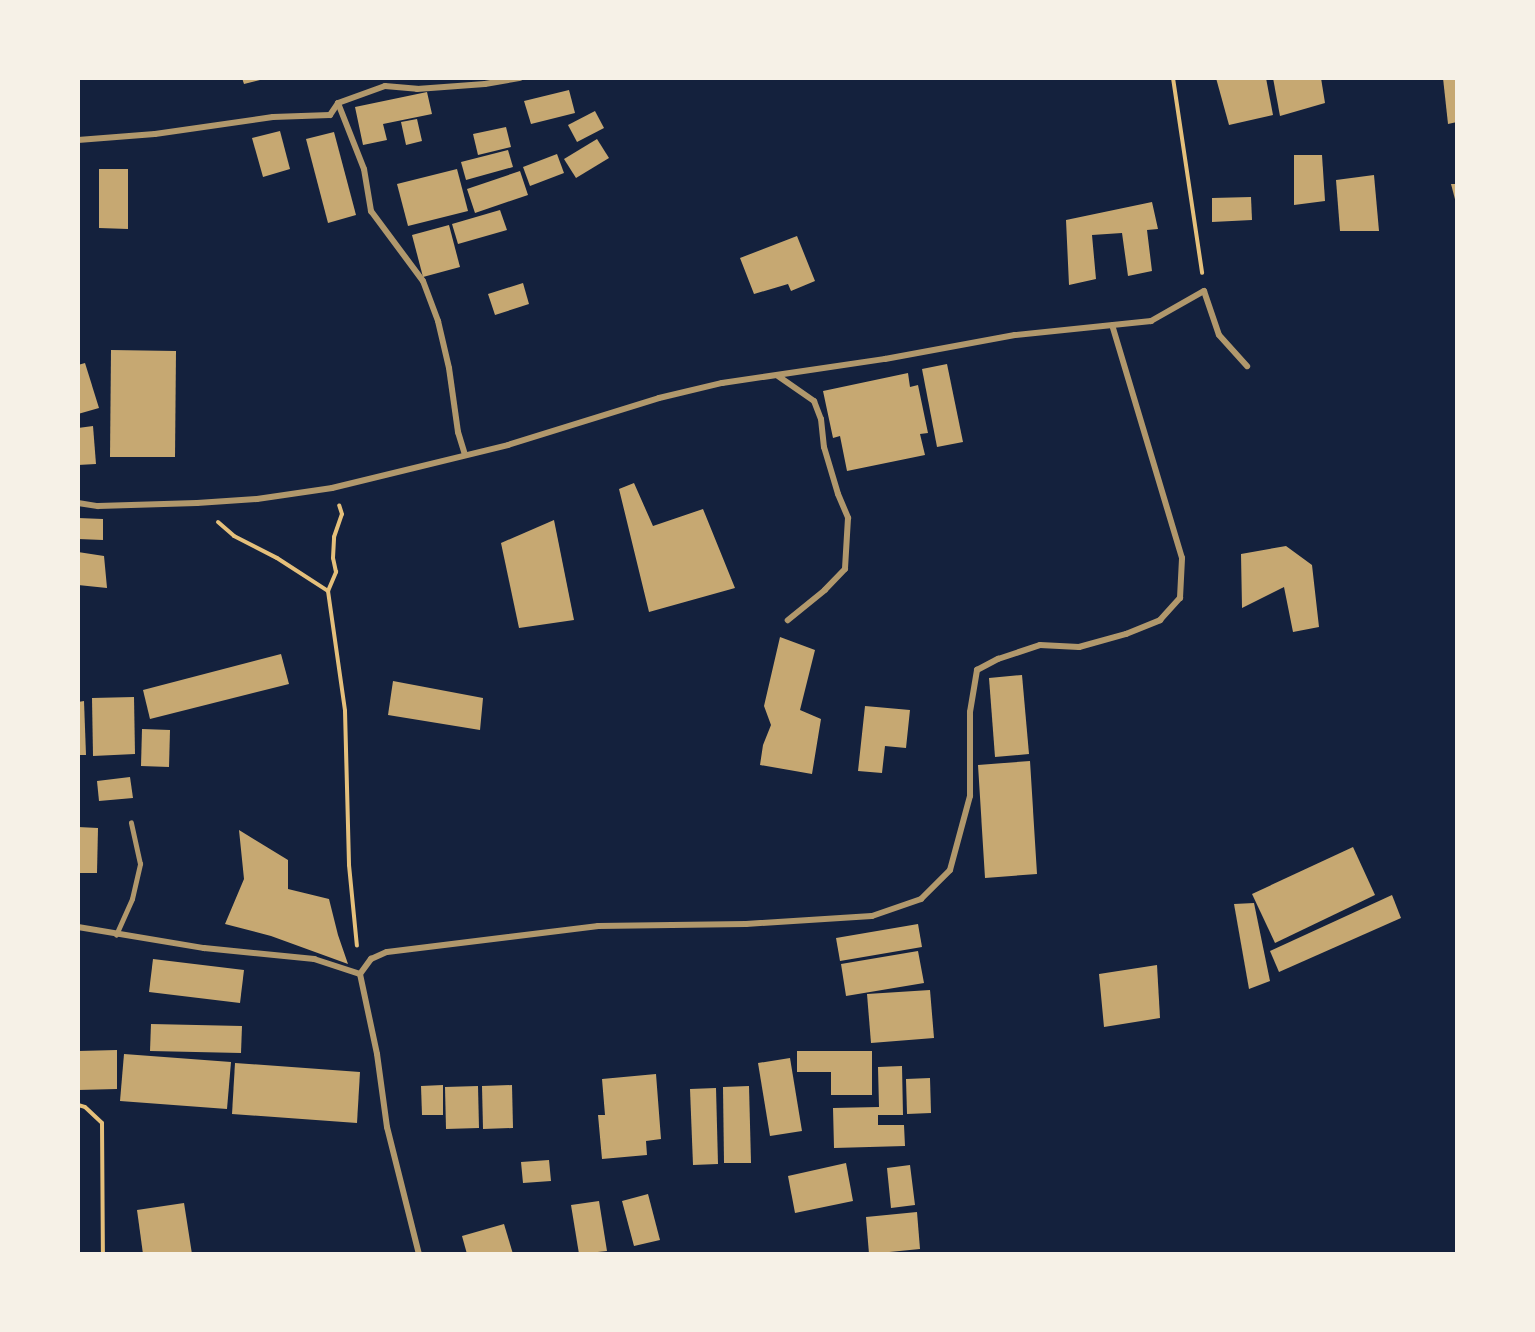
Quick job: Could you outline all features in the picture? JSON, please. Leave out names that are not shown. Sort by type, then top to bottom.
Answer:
[{"type":"street","points":[[78,140],[154,134],[273,117],[330,115],[338,103],[385,86],[417,89],[485,84],[520,78]]},
{"type":"street","points":[[338,103],[364,169],[371,211],[423,281],[438,321],[458,432],[465,455]]},
{"type":"street","points":[[78,503],[98,506],[197,503],[257,499],[332,488],[508,445],[659,398],[722,383],[778,376],[1015,335],[1151,321],[1204,291],[1219,335],[1247,366]]},
{"type":"street","points":[[419,1254],[387,1126],[377,1054],[360,974],[371,958],[387,952],[597,926],[770,923],[872,916],[921,899],[950,870],[970,796],[970,712],[977,670],[998,659],[1040,645],[1078,647],[1126,634],[1160,620],[1180,598],[1182,558],[1112,325]]},
{"type":"street","points":[[778,376],[814,401],[821,419],[824,447],[848,518],[845,569],[825,590],[788,620]]},
{"type":"street","points":[[78,927],[204,948],[314,959],[360,974]]},
{"type":"lane","points":[[116,935],[132,899],[140,864],[131,823]]},
{"type":"path","points":[[1173,78],[1204,291]]},
{"type":"path","points":[[332,488],[342,514],[334,537],[333,558],[336,572],[328,591],[345,711],[349,865],[360,974]]},
{"type":"path","points":[[197,503],[234,536],[277,558],[328,591]]},
{"type":"path","points":[[78,1105],[85,1107],[102,1123],[103,1254]]},
{"type":"building","points":[[242,78],[264,78],[264,79],[244,84]]},
{"type":"building","points":[[1216,78],[1266,78],[1273,115],[1229,125]]},
{"type":"building","points":[[1273,78],[1321,78],[1325,103],[1280,116]]},
{"type":"building","points":[[1443,78],[1457,78],[1457,122],[1448,124]]},
{"type":"building","points":[[569,90],[575,113],[531,124],[524,101]]},
{"type":"building","points":[[427,92],[432,114],[383,124],[387,140],[363,145],[355,107]]},
{"type":"building","points":[[595,111],[604,128],[577,142],[568,125]]},
{"type":"building","points":[[417,119],[422,141],[406,145],[401,122]]},
{"type":"building","points":[[506,127],[511,147],[478,155],[473,134]]},
{"type":"building","points":[[280,131],[290,169],[263,177],[252,138]]},
{"type":"building","points":[[334,132],[356,215],[328,223],[306,139]]},
{"type":"building","points":[[597,139],[609,158],[576,178],[564,159]]},
{"type":"building","points":[[508,150],[513,167],[466,180],[461,162]]},
{"type":"building","points":[[557,154],[564,173],[530,186],[523,167]]},
{"type":"building","points":[[1294,155],[1322,155],[1325,201],[1294,205]]},
{"type":"building","points":[[99,169],[128,169],[128,229],[99,228]]},
{"type":"building","points":[[457,169],[468,211],[408,226],[397,184]]},
{"type":"building","points":[[520,171],[528,195],[475,213],[467,189]]},
{"type":"building","points":[[1374,175],[1379,231],[1340,231],[1336,180]]},
{"type":"building","points":[[1451,184],[1457,184],[1457,203],[1456,203]]},
{"type":"building","points":[[1251,197],[1252,220],[1212,222],[1212,198]]},
{"type":"building","points":[[1152,202],[1158,229],[1147,230],[1152,271],[1128,276],[1122,233],[1092,235],[1096,279],[1069,285],[1066,220]]},
{"type":"building","points":[[500,210],[507,230],[458,244],[452,224]]},
{"type":"building","points":[[449,225],[460,267],[423,277],[412,235]]},
{"type":"building","points":[[797,236],[815,281],[791,291],[788,284],[754,294],[740,258]]},
{"type":"building","points":[[523,283],[529,304],[495,315],[488,294]]},
{"type":"building","points":[[111,350],[176,351],[175,457],[110,457]]},
{"type":"building","points":[[85,363],[99,408],[78,414],[78,365]]},
{"type":"building","points":[[947,364],[963,442],[937,447],[922,369]]},
{"type":"building","points":[[908,373],[910,387],[918,385],[928,433],[920,434],[925,455],[847,471],[840,436],[833,438],[823,391]]},
{"type":"building","points":[[93,426],[96,464],[78,465],[78,428]]},
{"type":"building","points":[[634,483],[653,526],[703,509],[735,588],[649,612],[619,489]]},
{"type":"building","points":[[78,518],[103,519],[103,540],[78,539]]},
{"type":"building","points":[[554,520],[574,620],[519,628],[501,543]]},
{"type":"building","points":[[1286,546],[1312,565],[1319,627],[1293,632],[1284,587],[1242,608],[1241,554]]},
{"type":"building","points":[[78,552],[104,556],[107,588],[78,585]]},
{"type":"building","points":[[780,637],[815,650],[800,710],[821,719],[812,774],[760,765],[763,745],[771,725],[764,706]]},
{"type":"building","points":[[281,654],[289,684],[150,719],[143,690]]},
{"type":"building","points":[[1022,675],[1029,754],[995,757],[989,678]]},
{"type":"building","points":[[393,681],[483,698],[480,730],[388,715]]},
{"type":"building","points":[[134,697],[135,754],[93,756],[92,698]]},
{"type":"building","points":[[84,701],[86,755],[78,755],[78,702]]},
{"type":"building","points":[[865,706],[910,710],[906,748],[885,746],[882,773],[858,771]]},
{"type":"building","points":[[142,729],[170,730],[169,767],[141,766]]},
{"type":"building","points":[[1030,761],[1037,874],[985,878],[978,765]]},
{"type":"building","points":[[130,777],[133,798],[99,801],[97,781]]},
{"type":"building","points":[[78,827],[98,828],[97,873],[78,873]]},
{"type":"building","points":[[239,830],[288,860],[288,889],[329,899],[348,964],[271,936],[225,924],[244,879]]},
{"type":"building","points":[[1353,847],[1375,895],[1275,943],[1252,894]]},
{"type":"building","points":[[1392,895],[1401,918],[1279,972],[1270,951]]},
{"type":"building","points":[[1254,903],[1270,981],[1249,989],[1234,904]]},
{"type":"building","points":[[918,924],[922,947],[840,961],[836,938]]},
{"type":"building","points":[[918,951],[924,983],[846,996],[841,964]]},
{"type":"building","points":[[153,959],[244,970],[240,1003],[149,992]]},
{"type":"building","points":[[1157,965],[1160,1018],[1104,1027],[1099,974]]},
{"type":"building","points":[[930,990],[934,1038],[871,1043],[867,994]]},
{"type":"building","points":[[151,1024],[242,1026],[241,1053],[150,1051]]},
{"type":"building","points":[[117,1050],[117,1089],[78,1090],[78,1051]]},
{"type":"building","points":[[797,1051],[872,1051],[872,1095],[831,1095],[831,1072],[797,1072]]},
{"type":"building","points":[[124,1054],[231,1062],[227,1109],[120,1101]]},
{"type":"building","points":[[790,1058],[802,1131],[770,1136],[758,1063]]},
{"type":"building","points":[[235,1063],[360,1072],[357,1123],[232,1114]]},
{"type":"building","points":[[902,1066],[903,1115],[878,1115],[878,1125],[904,1125],[905,1146],[834,1148],[833,1108],[879,1107],[878,1067]]},
{"type":"building","points":[[656,1074],[661,1139],[646,1141],[647,1155],[602,1159],[598,1115],[605,1115],[602,1079]]},
{"type":"building","points":[[930,1078],[931,1113],[907,1114],[906,1079]]},
{"type":"building","points":[[443,1085],[443,1115],[422,1115],[421,1086]]},
{"type":"building","points":[[512,1085],[513,1128],[483,1129],[482,1086]]},
{"type":"building","points":[[478,1086],[479,1128],[446,1129],[445,1087]]},
{"type":"building","points":[[749,1086],[751,1163],[724,1163],[723,1087]]},
{"type":"building","points":[[716,1088],[718,1164],[693,1165],[690,1089]]},
{"type":"building","points":[[549,1160],[551,1181],[523,1183],[521,1162]]},
{"type":"building","points":[[846,1163],[853,1201],[795,1213],[788,1176]]},
{"type":"building","points":[[910,1165],[915,1205],[891,1208],[887,1168]]},
{"type":"building","points":[[648,1194],[660,1240],[634,1246],[622,1201]]},
{"type":"building","points":[[599,1201],[607,1251],[579,1254],[571,1205]]},
{"type":"building","points":[[184,1203],[192,1254],[143,1254],[137,1210]]},
{"type":"building","points":[[917,1212],[920,1249],[869,1254],[866,1217]]},
{"type":"building","points":[[504,1224],[513,1254],[467,1254],[462,1236]]}]
